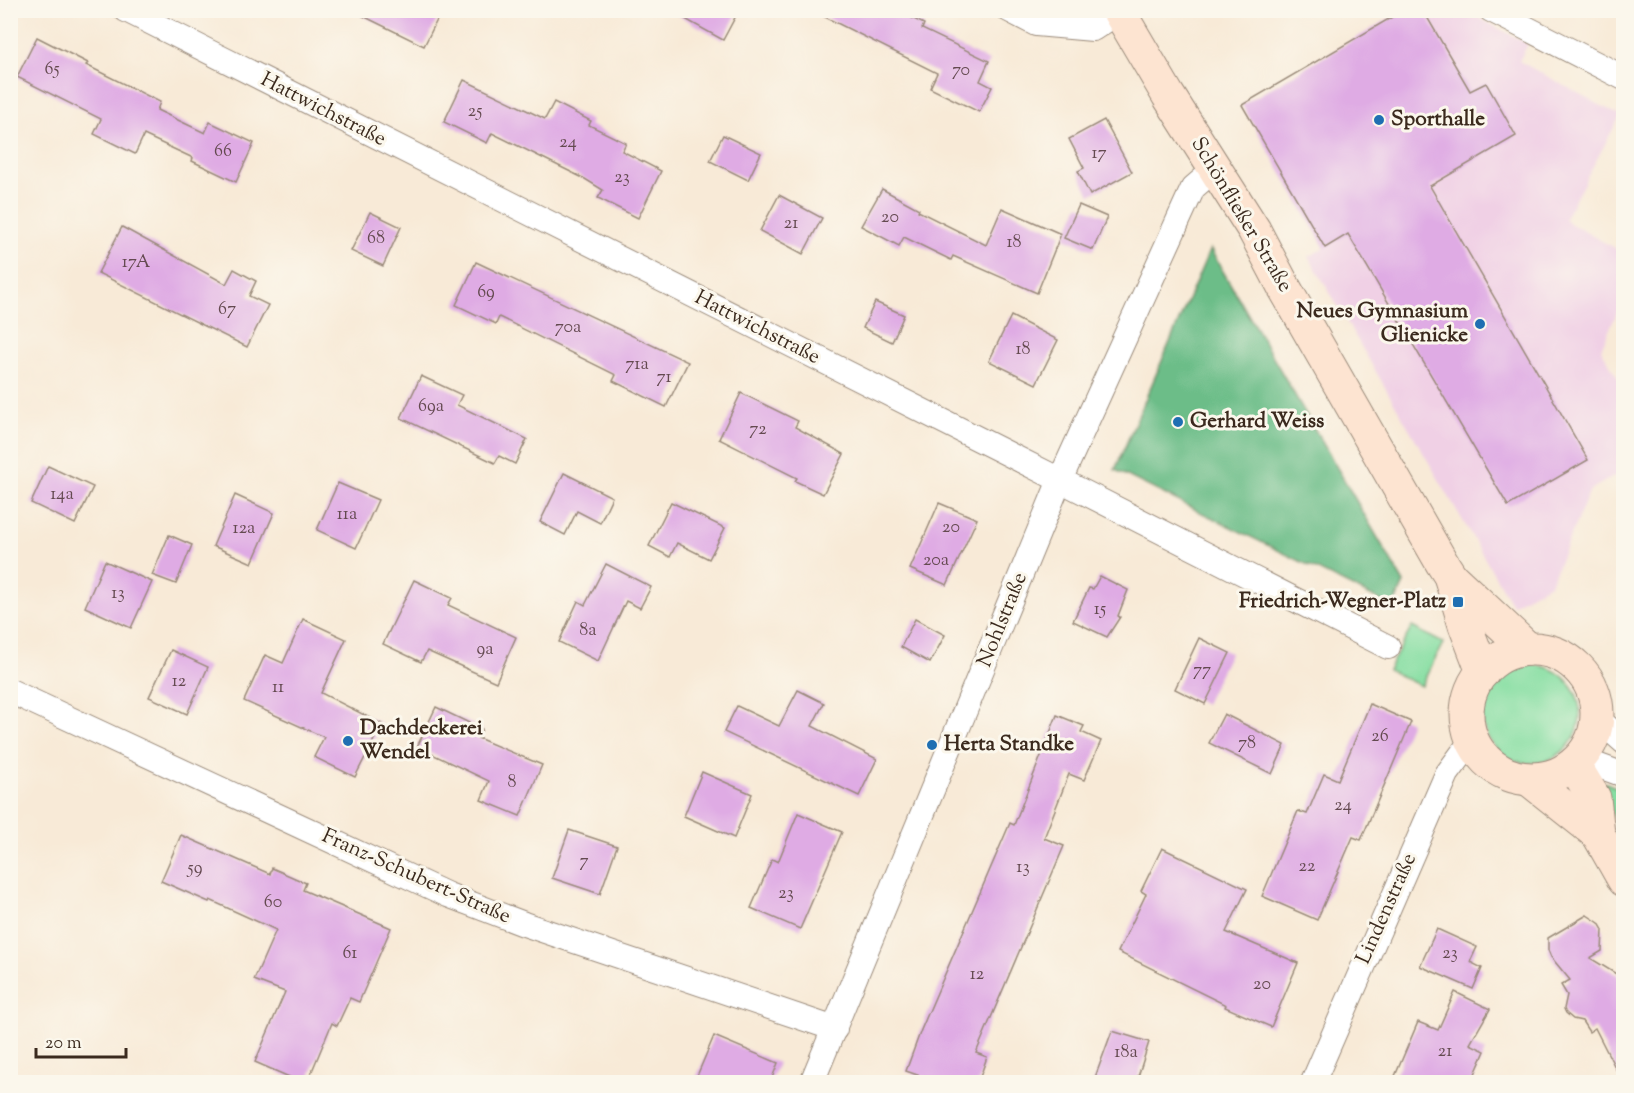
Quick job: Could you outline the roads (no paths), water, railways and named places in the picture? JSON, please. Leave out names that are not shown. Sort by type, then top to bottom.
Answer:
[{"type":"main road","name":"Schönfließer Straße","points":[[1119,11],[1168,95],[1254,230],[1284,287],[1451,577],[1465,625],[1483,672]]},
{"type":"main road","name":"Schönfließer Straße","points":[[1451,577],[1528,649]]},
{"type":"main road","points":[[1528,649],[1544,650],[1560,655],[1574,664],[1585,676],[1593,690],[1598,719],[1593,739],[1577,762],[1552,776],[1530,780],[1512,777],[1495,769],[1482,756],[1472,740],[1467,721],[1468,701],[1475,683],[1483,672],[1499,658],[1511,652],[1528,649]]},
{"type":"main road","points":[[1577,762],[1594,798],[1598,834],[1623,880]]},
{"type":"main road","points":[[1530,780],[1598,834]]},
{"type":"street","name":"Hattwichstraße","points":[[126,10],[1388,647]]},
{"type":"street","points":[[1009,10],[1036,24],[1093,29],[1119,11]]},
{"type":"street","points":[[1491,10],[1623,78]]},
{"type":"street","name":"Nohlstraße","points":[[812,1083],[1060,480],[1193,188],[1215,170]]},
{"type":"street","name":"Franz-Schubert-Straße","points":[[10,691],[448,895],[524,924],[835,1029]]},
{"type":"street","points":[[1598,719],[1623,742]]},
{"type":"street","name":"Lindenstraße","points":[[1313,1083],[1447,774],[1472,740]]},
{"type":"street","points":[[1577,762],[1623,775]]},
{"type":"place","name":"Sporthalle","points":[[1379,120]]},
{"type":"place","name":"Neues Gymnasium Glienicke","points":[[1480,324]]},
{"type":"place","name":"Gerhard Weiss","points":[[1178,422]]},
{"type":"place","name":"Friedrich-Wegner-Platz","points":[[1458,602]]},
{"type":"place","name":"Dachdeckerei Wendel","points":[[348,741]]},
{"type":"place","name":"Herta Standke","points":[[932,745]]}]
